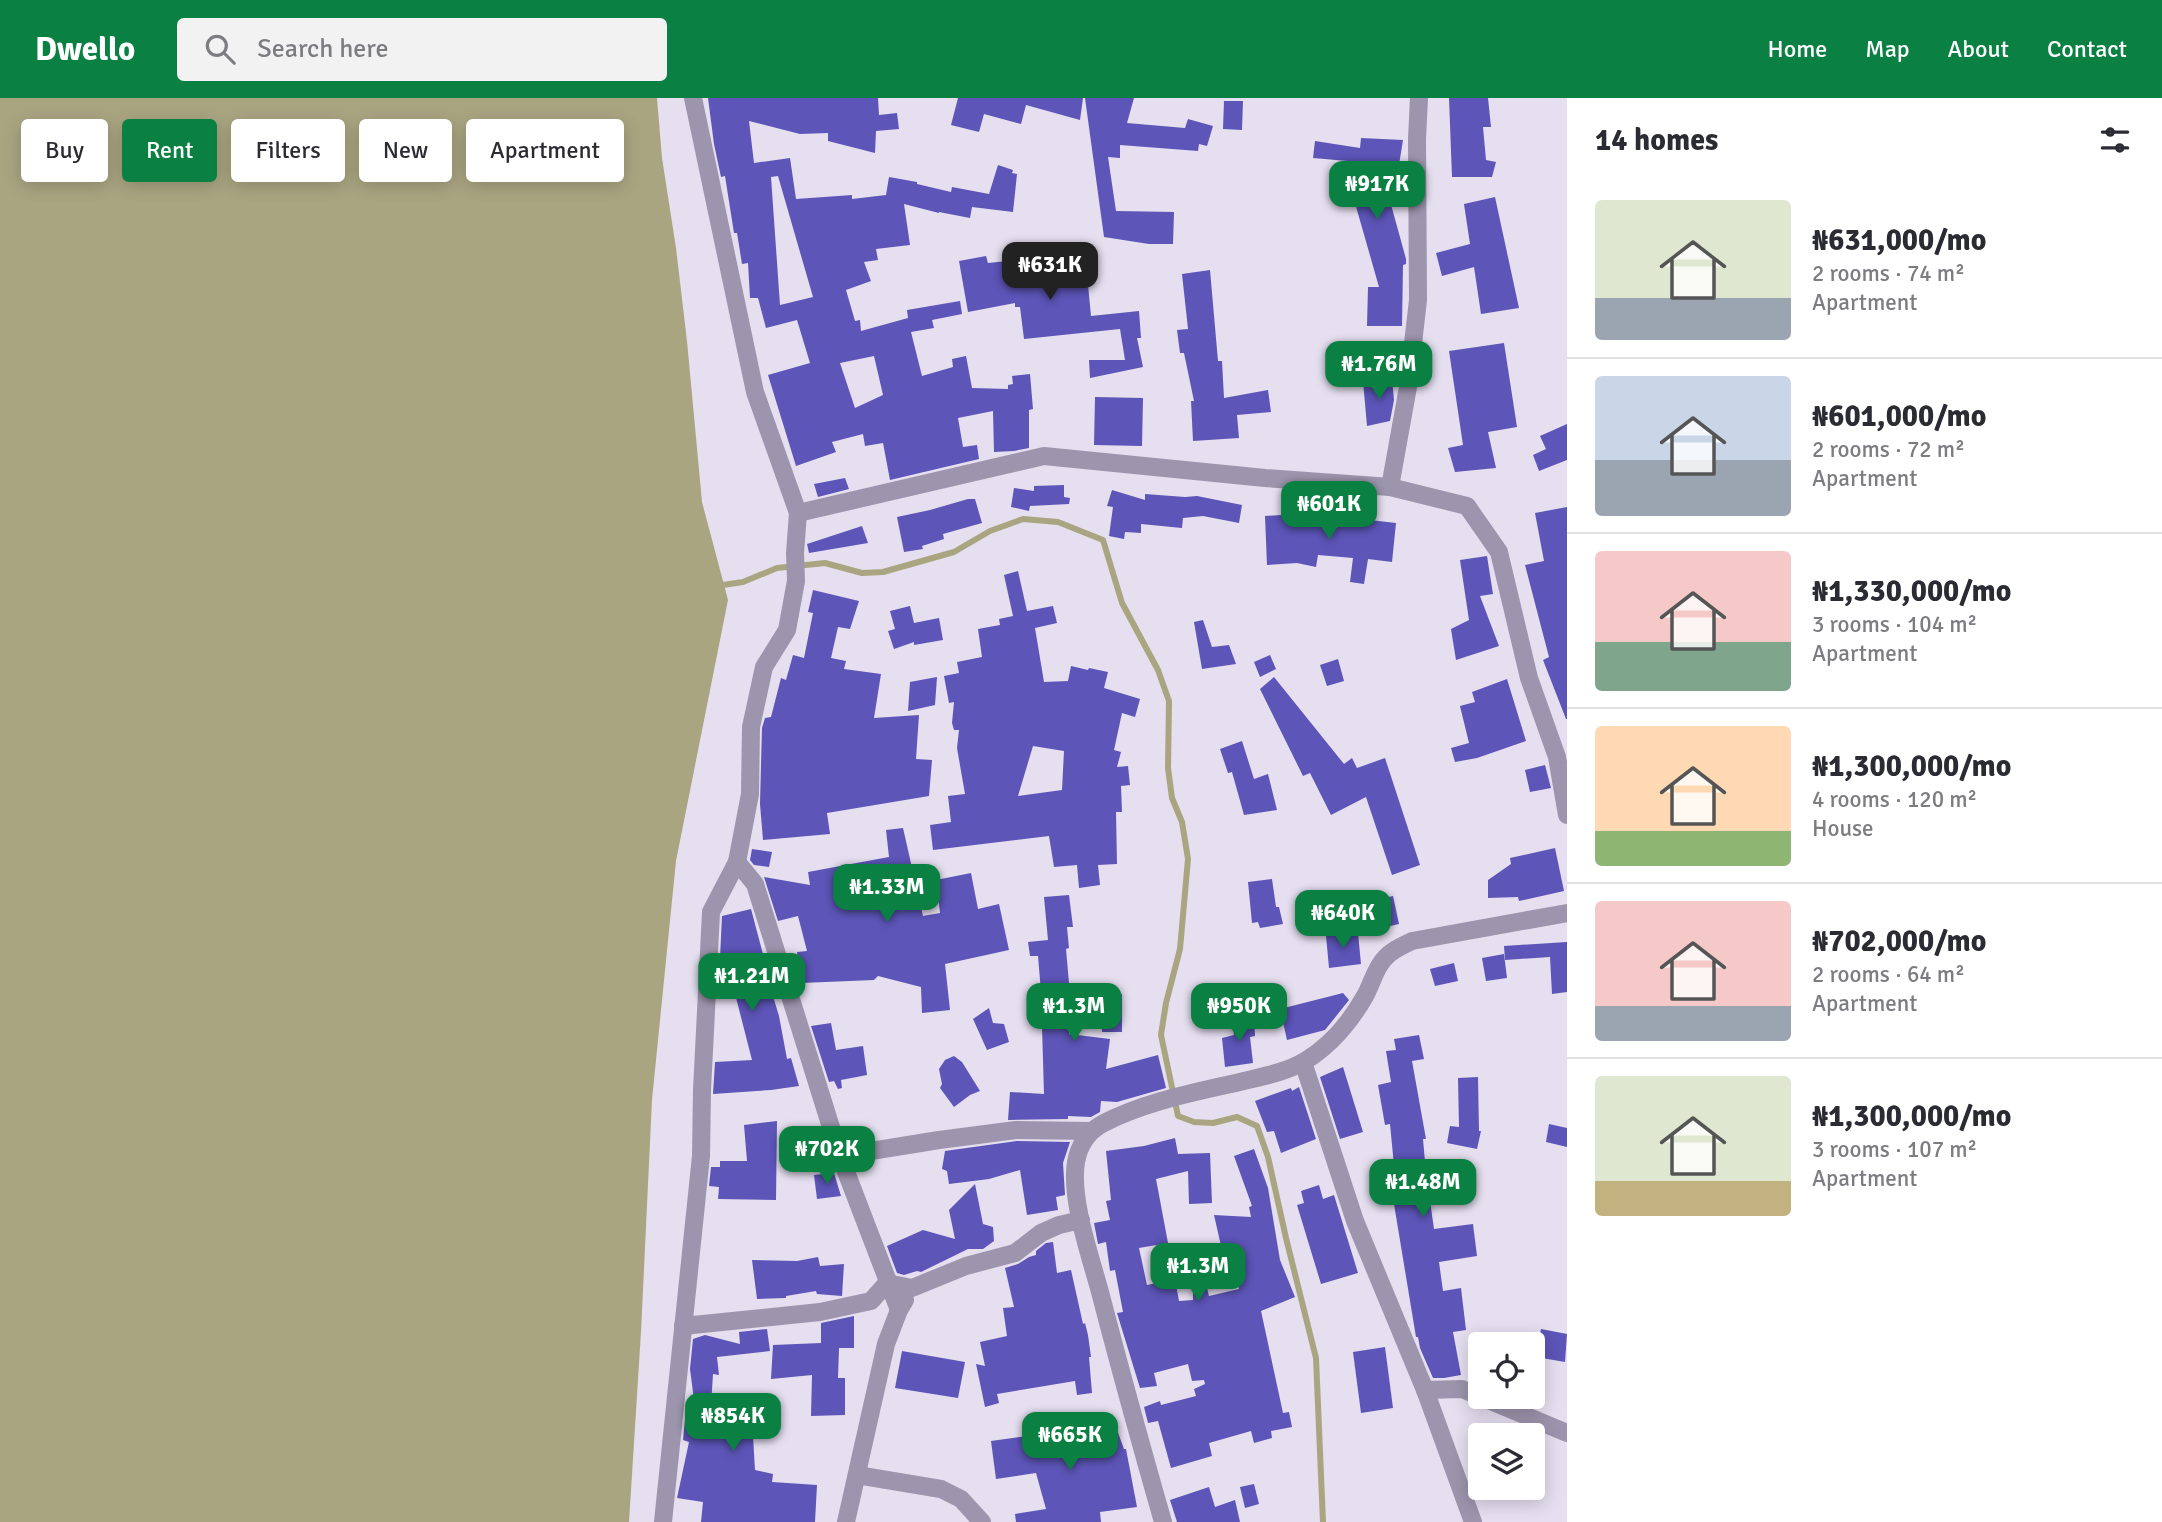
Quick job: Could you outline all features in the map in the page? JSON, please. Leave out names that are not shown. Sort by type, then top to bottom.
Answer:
[{"type":"street","points":[[663,1522],[701,1156],[711,912],[737,862],[750,794],[751,727],[764,667],[787,631],[796,581],[794,553],[798,513],[755,392],[692,98]]},
{"type":"street","points":[[1390,487],[1408,387],[1418,300],[1419,98]]},
{"type":"street","points":[[798,513],[1044,456],[1265,478],[1390,487],[1467,506],[1499,552],[1529,678],[1557,757],[1567,816]]},
{"type":"street","points":[[737,862],[755,884],[840,1156],[899,1310]]},
{"type":"street","points":[[1163,1522],[1132,1416],[1081,1220],[1076,1162],[1081,1146],[1091,1131],[1104,1123],[1161,1101],[1283,1071],[1303,1062],[1324,1048],[1345,1026],[1364,997],[1382,961],[1392,951],[1412,941],[1567,913]]},
{"type":"street","points":[[1303,1062],[1355,1221],[1425,1390],[1473,1522]]},
{"type":"street","points":[[840,1156],[1016,1130],[1091,1131]]},
{"type":"street","points":[[887,1283],[912,1288],[966,1266],[1015,1253],[1041,1233],[1081,1220]]},
{"type":"street","points":[[683,1326],[833,1310],[871,1301],[887,1283]]},
{"type":"street","points":[[846,1522],[886,1344],[899,1310],[912,1288]]},
{"type":"street","points":[[1425,1390],[1462,1389],[1567,1433]]},
{"type":"street","points":[[857,1475],[941,1489],[961,1499],[982,1522]]},
{"type":"shaded area","points":[[0,98],[657,98],[662,158],[687,341],[702,502],[728,600],[676,861],[652,1100],[629,1522],[0,1522]]},
{"type":"building","points":[[708,98],[878,98],[879,115],[897,113],[899,129],[876,131],[875,153],[828,141],[828,133],[800,134],[749,121],[754,163],[790,158],[796,199],[852,195],[852,199],[886,195],[889,177],[951,192],[952,187],[989,194],[998,165],[1013,170],[1012,173],[1017,174],[1013,212],[972,207],[970,218],[904,204],[910,245],[876,249],[878,260],[864,262],[871,281],[846,290],[855,321],[860,320],[861,331],[908,318],[907,310],[960,301],[962,314],[932,320],[934,328],[911,332],[922,376],[953,367],[952,359],[966,356],[972,388],[1008,389],[1008,385],[1013,384],[1012,376],[1030,374],[1033,409],[1029,410],[1029,448],[994,452],[993,411],[958,418],[963,447],[977,445],[979,459],[890,480],[883,443],[865,446],[863,434],[832,442],[836,452],[796,466],[768,375],[810,363],[797,320],[766,328],[758,298],[750,298],[748,263],[742,264],[725,176],[721,177]],"holes":[[[778,176],[813,297],[780,305],[771,177]],[[874,356],[883,395],[855,408],[840,363]]]},
{"type":"building","points":[[958,98],[1083,98],[1080,120],[1026,105],[1021,124],[984,114],[979,132],[951,125]]},
{"type":"building","points":[[1085,98],[1134,98],[1127,123],[1185,128],[1188,119],[1213,126],[1207,146],[1199,144],[1198,151],[1120,145],[1120,158],[1108,157],[1116,211],[1174,212],[1173,244],[1149,244],[1104,237]]},
{"type":"building","points":[[1449,98],[1488,98],[1491,127],[1483,127],[1486,160],[1496,162],[1492,177],[1452,177]]},
{"type":"building","points":[[1224,101],[1243,101],[1242,130],[1223,129]]},
{"type":"building","points":[[1361,138],[1403,140],[1395,190],[1387,190],[1406,259],[1406,264],[1403,265],[1402,326],[1367,326],[1368,287],[1379,287],[1355,203],[1359,162],[1313,158],[1315,141],[1360,148]]},
{"type":"building","points":[[1495,197],[1519,308],[1481,314],[1474,267],[1442,276],[1436,253],[1470,244],[1464,204]]},
{"type":"building","points":[[1085,253],[1091,316],[1139,311],[1141,338],[1137,338],[1143,367],[1090,378],[1089,360],[1125,360],[1120,329],[1024,339],[1020,307],[1015,307],[1015,303],[968,312],[959,261],[986,256],[988,263]]},
{"type":"building","points":[[1210,270],[1224,398],[1268,390],[1271,412],[1237,415],[1239,438],[1193,441],[1191,401],[1194,401],[1184,353],[1180,353],[1177,330],[1188,329],[1182,274]]},
{"type":"building","points":[[1504,343],[1517,427],[1488,432],[1496,468],[1455,472],[1448,448],[1463,445],[1449,351]]},
{"type":"building","points":[[1392,378],[1394,400],[1390,421],[1367,426],[1363,381]]},
{"type":"building","points":[[1095,397],[1143,398],[1142,446],[1094,445]]},
{"type":"building","points":[[1567,424],[1567,460],[1539,471],[1533,455],[1546,449],[1540,436]]},
{"type":"building","points":[[845,478],[849,489],[818,497],[814,484]]},
{"type":"building","points":[[1064,485],[1064,497],[1070,498],[1069,504],[1030,506],[1029,511],[1011,507],[1014,488],[1034,491],[1034,486]]},
{"type":"building","points":[[1112,490],[1145,500],[1145,494],[1197,496],[1242,505],[1239,523],[1203,516],[1183,518],[1182,528],[1141,524],[1141,533],[1125,532],[1124,539],[1109,536],[1113,507],[1107,506]]},
{"type":"building","points":[[975,499],[982,523],[943,534],[944,539],[922,546],[923,549],[904,552],[897,517]]},
{"type":"building","points":[[1567,507],[1566,719],[1543,660],[1549,657],[1525,565],[1544,561],[1535,513]]},
{"type":"building","points":[[1296,514],[1296,518],[1324,521],[1325,514],[1352,514],[1352,518],[1396,523],[1392,562],[1368,559],[1364,584],[1350,582],[1353,558],[1318,555],[1316,567],[1297,563],[1267,565],[1265,516]]},
{"type":"building","points":[[862,526],[868,543],[809,553],[807,544]]},
{"type":"building","points":[[1487,556],[1493,594],[1480,596],[1499,646],[1456,660],[1451,629],[1469,620],[1460,560]]},
{"type":"building","points":[[1018,571],[1027,611],[1053,606],[1057,623],[1035,628],[1044,682],[1068,681],[1071,666],[1089,668],[1108,672],[1104,688],[1140,699],[1135,717],[1122,713],[1114,750],[1121,752],[1117,767],[1128,766],[1130,785],[1121,786],[1122,812],[1116,812],[1117,864],[1098,865],[1100,885],[1079,888],[1077,865],[1054,867],[1049,836],[933,850],[930,825],[951,822],[948,796],[965,794],[957,748],[959,730],[954,730],[952,723],[954,702],[949,703],[944,676],[959,673],[957,662],[982,657],[978,629],[1000,625],[999,619],[1013,616],[1004,575]],"holes":[[[1033,746],[1064,751],[1062,790],[1018,796]]]},
{"type":"building","points":[[813,590],[859,601],[850,629],[838,627],[831,658],[846,661],[844,669],[881,674],[874,718],[919,715],[916,759],[932,760],[929,796],[827,813],[830,834],[763,840],[760,804],[762,728],[765,718],[771,717],[781,678],[786,680],[793,655],[804,658],[813,613],[808,612]]},
{"type":"building","points":[[910,606],[914,623],[939,618],[943,640],[914,645],[914,642],[894,649],[888,631],[895,629],[890,611]]},
{"type":"building","points":[[1203,620],[1212,647],[1229,645],[1236,664],[1202,669],[1194,622]]},
{"type":"building","points":[[1270,655],[1276,669],[1260,677],[1254,662]]},
{"type":"building","points":[[1338,659],[1344,681],[1327,686],[1320,665]]},
{"type":"building","points":[[937,677],[935,705],[908,711],[910,682]]},
{"type":"building","points":[[1274,677],[1344,764],[1352,758],[1357,768],[1385,758],[1420,865],[1392,875],[1366,797],[1331,815],[1310,773],[1303,776],[1260,689]]},
{"type":"building","points":[[1507,679],[1526,741],[1477,758],[1455,762],[1451,748],[1469,743],[1460,706],[1475,702],[1472,692]]},
{"type":"building","points":[[1242,741],[1254,779],[1268,774],[1277,810],[1244,815],[1232,772],[1228,773],[1220,749]]},
{"type":"building","points":[[1545,765],[1551,788],[1530,792],[1525,770]]},
{"type":"building","points":[[903,828],[923,916],[940,913],[936,880],[971,873],[978,909],[999,904],[1009,950],[945,964],[950,1010],[922,1013],[921,987],[878,976],[874,980],[801,983],[797,952],[807,951],[798,916],[778,921],[764,877],[810,885],[808,872],[889,857],[886,830]]},
{"type":"building","points":[[1555,848],[1564,891],[1519,901],[1518,897],[1488,898],[1488,880],[1511,864],[1510,858]]},
{"type":"building","points":[[752,849],[772,852],[769,867],[754,865],[750,860]]},
{"type":"building","points":[[1272,879],[1276,907],[1279,907],[1283,924],[1260,928],[1258,922],[1252,923],[1248,882]]},
{"type":"building","points":[[1069,895],[1073,927],[1067,927],[1069,948],[1066,949],[1069,1034],[1110,1039],[1106,1069],[1158,1055],[1166,1088],[1117,1102],[1101,1101],[1100,1112],[1091,1117],[1008,1120],[1010,1092],[1044,1094],[1038,956],[1030,956],[1028,942],[1048,940],[1044,897]]},
{"type":"building","points":[[1393,896],[1399,924],[1368,931],[1362,903]]},
{"type":"building","points":[[751,909],[779,1016],[787,1059],[791,1058],[799,1086],[713,1094],[715,1062],[752,1060],[732,982],[722,985],[720,958],[722,916]]},
{"type":"building","points":[[1358,933],[1361,964],[1329,968],[1326,936]]},
{"type":"building","points":[[1567,942],[1567,992],[1552,994],[1550,957],[1505,960],[1504,946]]},
{"type":"building","points":[[1504,954],[1507,978],[1486,981],[1482,958]]},
{"type":"building","points":[[1454,963],[1458,981],[1435,986],[1430,969]]},
{"type":"building","points":[[1343,993],[1349,1000],[1325,1030],[1287,1040],[1280,1009]]},
{"type":"building","points":[[1102,994],[1122,994],[1122,1032],[1102,1032]]},
{"type":"building","points":[[989,1008],[993,1023],[1004,1024],[1009,1042],[987,1050],[973,1019]]},
{"type":"building","points":[[1254,1018],[1255,1036],[1250,1037],[1253,1063],[1225,1067],[1222,1038],[1234,1035],[1232,1020]]},
{"type":"building","points":[[831,1023],[836,1050],[863,1046],[867,1075],[841,1080],[842,1088],[838,1089],[834,1081],[829,1082],[811,1026]]},
{"type":"building","points":[[1419,1035],[1424,1059],[1412,1061],[1426,1139],[1423,1139],[1426,1173],[1434,1229],[1473,1224],[1477,1256],[1439,1262],[1443,1291],[1461,1288],[1466,1330],[1453,1332],[1461,1375],[1444,1378],[1433,1378],[1416,1337],[1393,1198],[1397,1197],[1390,1124],[1385,1125],[1378,1085],[1391,1082],[1386,1051],[1396,1050],[1394,1039]]},
{"type":"building","points":[[954,1056],[962,1062],[980,1091],[954,1107],[940,1088],[942,1084],[939,1069],[945,1060]]},
{"type":"building","points":[[1343,1067],[1363,1132],[1340,1139],[1320,1077]]},
{"type":"building","points":[[1478,1077],[1481,1131],[1477,1149],[1447,1143],[1450,1126],[1459,1127],[1458,1078]]},
{"type":"building","points":[[1299,1087],[1316,1139],[1281,1153],[1274,1131],[1267,1132],[1255,1101]]},
{"type":"building","points":[[777,1121],[776,1200],[718,1199],[719,1187],[709,1186],[711,1167],[720,1167],[720,1161],[747,1161],[744,1125]]},
{"type":"building","points":[[1549,1124],[1567,1128],[1567,1147],[1546,1142]]},
{"type":"building","points":[[1175,1138],[1178,1154],[1210,1153],[1212,1203],[1189,1204],[1188,1171],[1156,1179],[1168,1243],[1139,1248],[1147,1285],[1175,1279],[1179,1301],[1193,1300],[1193,1292],[1207,1288],[1209,1296],[1239,1289],[1231,1257],[1224,1259],[1214,1215],[1251,1217],[1249,1207],[1252,1206],[1234,1156],[1254,1149],[1268,1188],[1280,1260],[1295,1297],[1261,1311],[1283,1413],[1289,1412],[1292,1427],[1271,1431],[1272,1438],[1254,1443],[1251,1431],[1209,1443],[1212,1456],[1171,1468],[1158,1421],[1148,1423],[1144,1407],[1160,1401],[1161,1405],[1196,1396],[1194,1389],[1205,1384],[1204,1380],[1192,1381],[1188,1364],[1154,1373],[1157,1386],[1140,1388],[1117,1313],[1123,1312],[1115,1270],[1110,1271],[1106,1242],[1098,1244],[1094,1223],[1110,1220],[1106,1201],[1111,1200],[1106,1151],[1144,1146]]},
{"type":"building","points":[[1017,1141],[1070,1142],[1063,1163],[1065,1195],[1056,1197],[1058,1210],[1027,1215],[1020,1170],[989,1179],[949,1184],[947,1171],[942,1169],[945,1151]]},
{"type":"building","points":[[834,1173],[841,1196],[817,1199],[814,1175]]},
{"type":"building","points":[[975,1184],[983,1224],[993,1227],[994,1241],[983,1249],[968,1249],[921,1272],[904,1275],[897,1273],[887,1246],[923,1230],[955,1239],[949,1210]]},
{"type":"building","points":[[1319,1185],[1323,1199],[1334,1195],[1358,1273],[1321,1284],[1297,1205],[1304,1203],[1301,1191]]},
{"type":"building","points":[[1053,1242],[1057,1273],[1071,1270],[1083,1324],[1085,1323],[1091,1357],[1092,1393],[1077,1395],[1075,1381],[997,1394],[999,1403],[985,1407],[976,1364],[985,1366],[980,1342],[1007,1336],[1003,1308],[1014,1307],[1005,1268],[1036,1255],[1036,1251],[1046,1243]]},
{"type":"building","points":[[818,1257],[820,1266],[844,1264],[842,1296],[817,1294],[816,1291],[786,1298],[757,1299],[752,1260],[797,1261]]},
{"type":"building","points":[[854,1316],[854,1348],[839,1348],[838,1378],[845,1378],[845,1415],[811,1416],[812,1375],[771,1379],[773,1345],[821,1343],[821,1323]]},
{"type":"building","points":[[767,1329],[770,1351],[717,1357],[719,1375],[713,1374],[709,1438],[753,1436],[755,1470],[773,1474],[772,1482],[817,1485],[815,1522],[701,1522],[703,1502],[677,1498],[689,1442],[683,1440],[687,1400],[694,1400],[690,1369],[693,1339],[705,1335],[740,1344],[739,1332]]},
{"type":"building","points":[[1541,1329],[1567,1334],[1565,1362],[1545,1359],[1545,1332],[1540,1332]]},
{"type":"building","points":[[1385,1347],[1393,1408],[1361,1413],[1353,1352]]},
{"type":"building","points":[[902,1351],[965,1362],[958,1398],[895,1388]]},
{"type":"building","points":[[1113,1419],[1126,1449],[1137,1507],[1100,1512],[1101,1522],[1016,1522],[1015,1514],[1046,1509],[1036,1473],[996,1479],[991,1441],[1042,1434],[1041,1427],[1056,1425],[1058,1440]]},
{"type":"building","points":[[1254,1484],[1259,1504],[1245,1508],[1240,1487]]},
{"type":"building","points":[[1209,1487],[1215,1507],[1235,1500],[1240,1522],[1177,1522],[1170,1500]]},
{"type":"waterway","points":[[716,586],[743,582],[777,568],[825,563],[862,573],[883,572],[954,552],[990,531],[1023,519],[1058,522],[1103,540],[1122,603],[1158,670],[1169,701],[1168,768],[1172,798],[1182,822],[1188,859],[1180,949],[1161,1035],[1178,1116],[1194,1122],[1213,1123],[1237,1117],[1257,1126],[1268,1157],[1316,1358],[1323,1522]]}]
